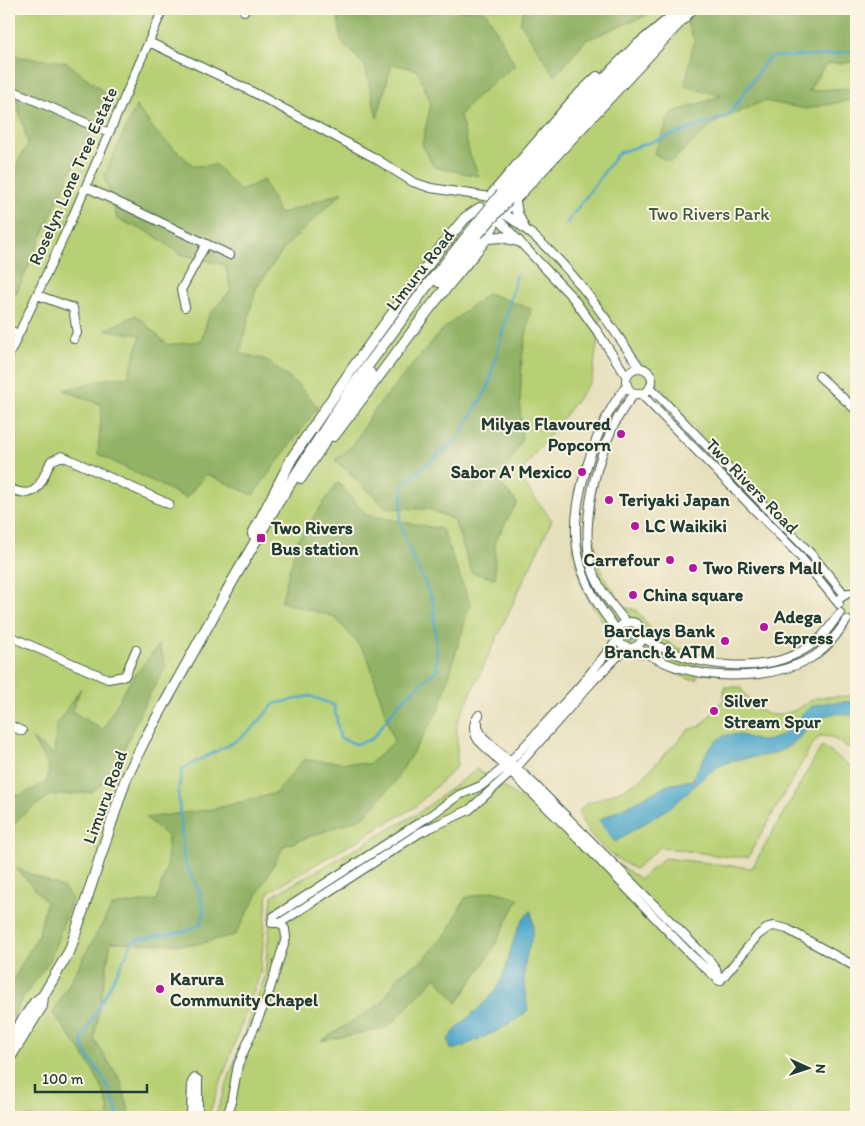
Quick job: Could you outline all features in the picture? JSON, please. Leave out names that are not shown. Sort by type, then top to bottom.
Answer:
[{"type":"main road","name":"Limuru Road","points":[[227,591],[234,571],[292,458],[404,296],[465,218],[480,208],[483,201],[490,197],[575,98],[614,62],[681,9]]},
{"type":"main road","name":"Limuru Road","points":[[260,536],[318,453],[356,393],[435,286],[479,234],[504,209],[594,100],[687,9]]},
{"type":"main road","name":"Limuru Road","points":[[10,1055],[42,1006],[44,996],[62,967],[78,929],[125,781],[144,741],[227,591],[300,466],[352,387],[426,287],[504,209],[692,9]]},
{"type":"main road","name":"Limuru Road","points":[[504,209],[634,47]]},
{"type":"main road","points":[[490,197],[501,200],[504,209]]},
{"type":"main road","points":[[480,208],[484,218],[504,209],[517,213],[523,226]]},
{"type":"main road","points":[[479,234],[502,237],[522,245]]},
{"type":"main road","name":"Limuru Road","points":[[9,1040],[35,1002],[44,996]]},
{"type":"street","name":"Roselyn Lone Tree Estate","points":[[9,355],[86,187],[163,9]]},
{"type":"street","points":[[149,42],[249,90],[373,157],[413,182],[431,188],[490,197]]},
{"type":"street","points":[[9,89],[109,133]]},
{"type":"street","points":[[86,187],[230,255]]},
{"type":"street","points":[[504,209],[535,237],[584,291],[640,368],[650,373],[652,378],[650,387],[638,393],[624,404],[611,429],[596,478],[588,534],[589,552],[596,580],[626,623],[638,626],[642,637],[679,656],[706,662],[742,665],[771,661],[803,650],[818,640],[840,613]]},
{"type":"street","points":[[504,209],[522,245],[573,298],[597,330],[627,381],[638,393]]},
{"type":"street","points":[[522,245],[535,237]]},
{"type":"street","points":[[185,307],[180,296],[181,290],[206,244]]},
{"type":"street","points":[[36,295],[73,308],[76,334],[74,339]]},
{"type":"street","points":[[9,330],[18,334]]},
{"type":"street","points":[[640,368],[632,370],[592,446],[577,528],[578,553],[590,593],[618,635],[631,647],[680,668],[743,676],[770,672],[810,659],[826,647],[847,620]]},
{"type":"street","points":[[819,376],[856,410]]},
{"type":"street","name":"Two Rivers Road","points":[[650,387],[813,556],[845,595]]},
{"type":"street","name":"Two Rivers Road","points":[[638,393],[798,554],[839,604]]},
{"type":"street","points":[[688,442],[695,433]]},
{"type":"street","points":[[9,488],[21,494],[32,492],[41,483],[51,460],[62,456],[169,504]]},
{"type":"street","points":[[856,593],[845,595],[839,604],[840,613],[847,620],[856,620]]},
{"type":"street","points":[[626,623],[580,686],[511,767],[482,786],[449,801],[431,815],[272,919],[273,924],[280,923],[421,832],[460,816],[511,767],[610,662],[642,637]]},
{"type":"street","points":[[9,636],[108,680],[124,676],[136,650]]},
{"type":"street","points":[[511,767],[478,740],[474,733],[474,725],[479,715],[478,728],[483,737],[511,767],[710,961],[716,969],[718,980],[723,980],[764,929],[774,926],[787,929],[856,966]]},
{"type":"street","points":[[9,726],[22,731]]},
{"type":"street","points":[[225,1117],[230,1108],[238,1065],[267,998],[286,938],[285,929],[280,923]]},
{"type":"street","points":[[191,1117],[193,1108],[192,1082],[195,1078],[198,1081],[198,1117]]},
{"type":"green space","name":"Two Rivers Park","points":[[9,9],[856,9],[856,618],[845,616],[842,611],[841,605],[847,596],[727,467],[651,377],[649,385],[643,392],[630,387],[627,379],[628,375],[637,369],[644,369],[601,317],[592,380],[518,476],[552,520],[457,723],[457,766],[415,807],[268,892],[260,974],[208,1117],[9,1117]]},
{"type":"green space","points":[[450,9],[486,12],[515,65],[475,98],[460,115],[470,155],[479,176],[434,167],[422,144],[431,104],[417,70],[392,64],[377,118],[365,66],[341,40],[338,15],[365,12],[409,16]]},
{"type":"green space","points":[[524,9],[662,9],[586,40],[555,76],[520,22]]},
{"type":"green space","points":[[681,9],[856,9],[856,62],[826,64],[808,91],[846,88],[856,93],[856,99],[806,109],[764,101],[714,123],[671,162],[654,154],[671,113],[721,96],[685,85],[694,40]]},
{"type":"green space","points":[[9,51],[19,57],[66,62],[112,98],[80,151],[16,294],[8,257],[9,239],[17,222],[12,174],[28,143],[15,97],[9,91]]},
{"type":"green space","points":[[136,106],[158,134],[194,166],[216,165],[240,191],[263,180],[280,214],[343,192],[286,246],[256,288],[240,353],[266,360],[299,386],[318,407],[253,495],[206,474],[186,498],[98,454],[102,405],[64,390],[110,378],[128,377],[141,335],[106,330],[136,315],[168,345],[201,341],[209,315],[231,290],[225,265],[180,254],[152,234],[117,219],[104,176]]},
{"type":"green space","points":[[488,293],[531,309],[522,358],[520,407],[522,439],[499,482],[517,503],[495,541],[495,578],[472,573],[454,520],[429,509],[387,508],[335,460],[353,445],[372,413],[442,330]]},
{"type":"green space","points":[[338,482],[366,515],[442,529],[470,604],[439,710],[394,783],[364,817],[284,846],[235,935],[193,945],[111,942],[94,1039],[121,1081],[130,1115],[129,1117],[109,1117],[103,1090],[96,1076],[80,1049],[53,1013],[112,906],[157,900],[167,866],[168,837],[146,818],[213,809],[276,793],[303,760],[369,764],[394,742],[367,655],[335,617],[281,602],[298,539]]},
{"type":"green space","points":[[594,540],[603,575],[624,607],[636,610],[650,628],[674,647],[696,653],[697,679],[689,679],[650,662],[645,665],[632,657],[623,662],[619,652],[612,648],[610,635],[592,606],[583,586],[574,551],[573,544]]},
{"type":"green space","points":[[159,645],[166,667],[144,704],[113,774],[92,792],[49,796],[20,817],[9,831],[9,790],[19,796],[47,782],[49,767],[32,739],[54,755],[56,725],[81,688],[72,711],[103,730],[126,687]]},
{"type":"green space","points":[[724,687],[740,687],[750,702],[756,707],[768,714],[776,715],[793,711],[817,698],[856,695],[856,752],[831,737],[820,736],[812,745],[748,857],[729,857],[660,847],[635,869],[618,859],[593,837],[582,820],[579,811],[586,804],[625,789],[644,776],[688,730],[701,726],[724,699]]},
{"type":"green space","points":[[822,746],[856,770],[856,1117],[215,1117],[265,976],[272,896],[417,814],[477,769],[640,879],[664,858],[752,868]]},
{"type":"green space","points":[[16,868],[64,888],[72,899],[50,960],[22,999],[9,1023],[9,987],[39,934],[46,902]]},
{"type":"green space","points":[[493,891],[519,898],[489,956],[457,1003],[436,977],[387,1028],[321,1041],[382,1003],[399,975],[424,959],[449,930],[465,898]]},
{"type":"water","points":[[628,629],[634,629],[638,636],[634,643],[628,643],[624,639],[624,633]]},
{"type":"water","points":[[856,700],[856,717],[830,714],[814,723],[792,744],[782,750],[767,755],[735,760],[720,766],[709,773],[671,806],[615,842],[599,820],[668,785],[692,780],[711,746],[725,736],[734,734],[766,741],[784,733],[811,707]]},
{"type":"water","points":[[531,911],[533,930],[524,971],[528,1010],[494,1032],[456,1049],[451,1049],[448,1040],[459,1026],[489,998],[500,982],[518,928]]},
{"type":"waterway","points":[[566,224],[618,153],[728,116],[769,57],[828,55],[856,50]]},
{"type":"waterway","points":[[119,1117],[108,1087],[86,1052],[82,1039],[134,940],[186,931],[201,924],[204,912],[200,893],[184,861],[178,792],[182,769],[236,741],[254,727],[274,704],[310,696],[334,705],[340,738],[356,744],[372,739],[398,704],[437,669],[434,603],[406,543],[400,520],[403,484],[458,438],[488,388],[517,274]]},
{"type":"place","name":"Milyas Flavoured Popcorn","points":[[621,434]]},
{"type":"place","name":"Sabor A' Mexico","points":[[582,472]]},
{"type":"place","name":"Teriyaki Japan","points":[[609,500]]},
{"type":"place","name":"LC Waikiki","points":[[635,526]]},
{"type":"place","name":"Two Rivers Bus station","points":[[261,538]]},
{"type":"place","name":"Carrefour","points":[[670,560]]},
{"type":"place","name":"Two Rivers Mall","points":[[693,568]]},
{"type":"place","name":"China square","points":[[633,595]]},
{"type":"place","name":"Adega Express","points":[[764,627]]},
{"type":"place","name":"Barclays Bank Branch & ATM","points":[[725,641]]},
{"type":"place","name":"Silver Stream Spur","points":[[714,711]]},
{"type":"place","name":"Karura Community Chapel","points":[[160,989]]}]
